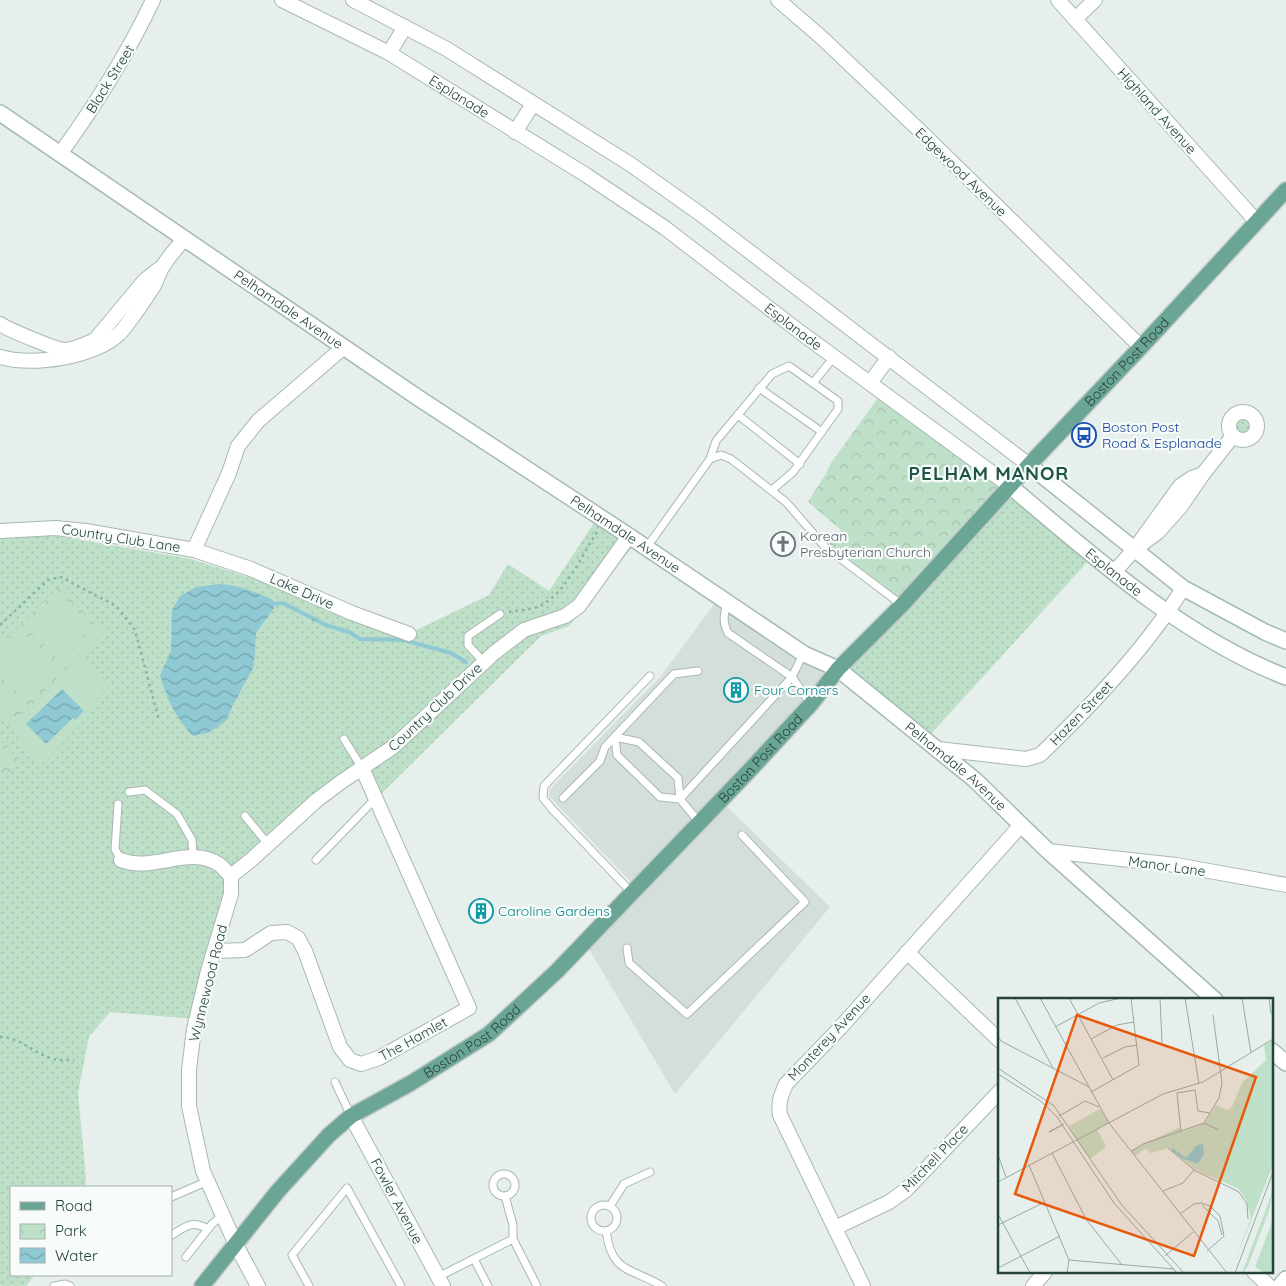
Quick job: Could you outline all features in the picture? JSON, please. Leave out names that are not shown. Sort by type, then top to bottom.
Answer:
[{"type":"main road","name":"Boston Post Road","points":[[202,1286],[278,1191],[329,1135],[351,1116],[411,1083],[489,1034],[557,971],[810,704],[838,670],[902,605],[1029,465],[1286,190]]},
{"type":"street","name":"Black Street","points":[[60,154],[118,69],[153,0]]},
{"type":"street","name":"Esplanade","points":[[282,0],[389,53],[586,175],[665,228],[834,357],[1010,486],[1114,572],[1168,613],[1232,653],[1286,677]]},
{"type":"street","name":"Esplanade","points":[[353,0],[445,48],[638,169],[889,357],[1029,465],[1183,588],[1257,628],[1286,641]]},
{"type":"street","name":"Edgewood Avenue","points":[[778,0],[821,37],[1141,347]]},
{"type":"street","name":"Highland Avenue","points":[[1058,0],[1257,222]]},
{"type":"street","points":[[1076,19],[1095,0]]},
{"type":"street","points":[[389,53],[405,27]]},
{"type":"street","points":[[515,132],[533,104]]},
{"type":"street","name":"Pelhamdale Avenue","points":[[0,113],[344,348],[804,654],[838,670],[975,780],[1048,851],[1214,998]]},
{"type":"street","points":[[0,357],[10,360],[52,360],[98,347],[119,333],[153,287],[162,267],[184,239]]},
{"type":"street","points":[[0,324],[9,330],[63,350],[83,346],[95,340],[144,280],[162,267]]},
{"type":"street","name":"Country Club Lane","points":[[0,531],[55,528],[86,530],[194,550],[229,473],[238,446],[258,420],[344,348]]},
{"type":"street","points":[[870,383],[889,357]]},
{"type":"street","points":[[1114,572],[1134,550],[1158,532],[1182,506],[1203,474],[1233,436]]},
{"type":"street","name":"Country Club Drive","points":[[231,876],[316,800],[393,748],[484,662],[524,630],[565,616],[579,606],[629,536]]},
{"type":"street","name":"Lake Drive","points":[[194,550],[251,569],[352,613],[409,634]]},
{"type":"street","name":"Hazen Street","points":[[938,749],[1026,759],[1040,755],[1115,677],[1168,613],[1183,588]]},
{"type":"street","name":"The Hamlet","points":[[215,951],[245,950],[271,933],[287,932],[298,938],[305,951],[340,1047],[350,1060],[361,1064],[379,1058],[469,1008],[362,768]]},
{"type":"street","name":"Monterey Avenue","points":[[863,1286],[780,1115],[778,1104],[786,1084],[840,1028],[1021,825]]},
{"type":"street","name":"Manor Lane","points":[[1048,851],[1176,865],[1286,885]]},
{"type":"street","points":[[120,860],[140,864],[193,856],[204,858],[220,865],[231,876]]},
{"type":"street","name":"Wynnewood Road","points":[[231,876],[231,894],[194,1029],[189,1070],[189,1106],[203,1171],[236,1245],[258,1286]]},
{"type":"street","points":[[907,952],[998,1040]]},
{"type":"street","points":[[1274,1053],[1286,1063]]},
{"type":"street","name":"Mitchell Place","points":[[835,1228],[889,1202],[906,1190],[998,1093]]},
{"type":"street","name":"Fowler Avenue","points":[[351,1116],[440,1281]]},
{"type":"street","points":[[1033,1286],[1043,1274]]},
{"type":"street","points":[[1256,1274],[1269,1286]]},
{"type":"street","points":[[1280,1286],[1286,1280]]},
{"type":"lane","points":[[813,384],[834,357]]},
{"type":"lane","points":[[646,548],[710,459],[716,441],[772,374],[788,366],[838,402],[838,410],[800,464],[772,490]]},
{"type":"lane","points":[[760,388],[822,432]]},
{"type":"lane","points":[[738,415],[800,464]]},
{"type":"lane","points":[[710,459],[721,455],[731,459],[772,490],[786,502],[825,547],[902,605]]},
{"type":"lane","points":[[728,603],[723,623],[728,633],[792,678],[810,704]]},
{"type":"lane","points":[[484,662],[468,645],[468,636],[500,614]]},
{"type":"lane","points":[[680,799],[792,678],[804,654]]},
{"type":"lane","points":[[563,798],[600,761],[605,747],[674,674],[698,671]]},
{"type":"lane","points":[[632,893],[552,809],[544,798],[544,786],[650,676]]},
{"type":"lane","points":[[615,737],[618,755],[660,797],[680,799]]},
{"type":"lane","points":[[615,737],[639,742],[678,778],[680,799],[699,822]]},
{"type":"lane","points":[[344,740],[362,768]]},
{"type":"lane","points":[[129,792],[145,790],[177,814],[192,840],[193,856]]},
{"type":"lane","points":[[316,860],[376,798]]},
{"type":"lane","points":[[118,804],[115,849],[120,860]]},
{"type":"lane","points":[[245,816],[268,844]]},
{"type":"lane","points":[[627,948],[629,963],[687,1014],[805,902],[742,835]]},
{"type":"lane","points":[[335,1082],[351,1116]]},
{"type":"lane","points":[[610,1206],[624,1184],[650,1172]]},
{"type":"lane","points":[[172,1197],[208,1181]]},
{"type":"lane","points":[[309,1286],[292,1255],[347,1188],[401,1286]]},
{"type":"lane","points":[[505,1196],[513,1225],[514,1240],[537,1286]]},
{"type":"lane","points":[[606,1204],[610,1206],[616,1211],[617,1220],[614,1227],[606,1231],[598,1229],[591,1218],[594,1209],[606,1204]]},
{"type":"lane","points":[[186,1256],[223,1214]]},
{"type":"lane","points":[[172,1235],[192,1224],[200,1225],[208,1230]]},
{"type":"lane","points":[[606,1231],[608,1247],[615,1259],[630,1271],[662,1286]]},
{"type":"lane","points":[[440,1281],[474,1259],[514,1240]]},
{"type":"lane","points":[[474,1259],[488,1286]]},
{"type":"lane","points":[[54,1286],[65,1284],[70,1286]]},
{"type":"path","points":[[500,614],[527,610],[538,606],[554,596],[605,520]]},
{"type":"path","points":[[0,625],[48,580],[61,577],[116,606],[135,630],[159,720]]},
{"type":"path","points":[[313,621],[315,617]]},
{"type":"path","points":[[0,1037],[9,1037],[24,1043],[49,1058],[74,1060]]},
{"type":"shaded area","points":[[718,599],[838,669],[718,798],[830,907],[675,1094],[583,939],[633,884],[549,796],[550,789],[661,676]]},
{"type":"green space","points":[[880,395],[1006,486],[901,600],[829,544],[841,530],[808,502],[831,463]]},
{"type":"green space","points":[[1243,416],[1251,419],[1254,427],[1251,435],[1243,438],[1235,435],[1232,427],[1235,419]]},
{"type":"green space","points":[[1006,486],[1091,558],[929,736],[838,669]]},
{"type":"green space","points":[[600,514],[638,540],[569,626],[541,636],[378,797],[361,764],[228,878],[195,1019],[110,1012],[89,1037],[78,1093],[85,1186],[10,1186],[10,1276],[34,1276],[26,1286],[0,1286],[0,537],[53,535],[191,559],[286,589],[400,638],[489,595],[508,564],[549,591]]},
{"type":"green space","points":[[58,587],[104,632],[10,726],[0,716],[0,645]]},
{"type":"green space","points":[[61,595],[93,627],[78,642],[46,610]]},
{"type":"green space","points":[[42,613],[75,645],[59,660],[27,629]]},
{"type":"green space","points":[[23,632],[56,664],[41,679],[8,647]]},
{"type":"green space","points":[[4,650],[37,682],[22,698],[0,676],[0,655]]},
{"type":"green space","points":[[79,656],[109,686],[97,699],[101,703],[41,765],[16,741],[21,736],[11,726]]},
{"type":"green space","points":[[0,681],[19,700],[4,715],[0,711]]},
{"type":"green space","points":[[0,740],[21,761],[0,782]]},
{"type":"green space","points":[[0,746],[11,757],[0,768]]},
{"type":"water","points":[[219,584],[240,587],[267,597],[273,600],[274,608],[256,633],[254,666],[226,721],[208,733],[193,736],[172,707],[160,675],[171,651],[172,610],[180,596],[196,587]]},
{"type":"water","points":[[62,689],[84,711],[75,720],[73,718],[46,744],[26,724]]},
{"type":"waterway","points":[[274,604],[283,603],[326,625],[349,632],[360,639],[403,640],[451,653],[466,662]]},
{"type":"place","name":"Boston Post Road & Esplanade","points":[[1084,435]]},
{"type":"place","name":"Korean Presbyterian Church","points":[[783,544]]},
{"type":"place","name":"Four Corners","points":[[736,690]]},
{"type":"place","name":"Caroline Gardens","points":[[481,911]]},
{"type":"district","name":"PELHAM MANOR","points":[[989,473]]}]
